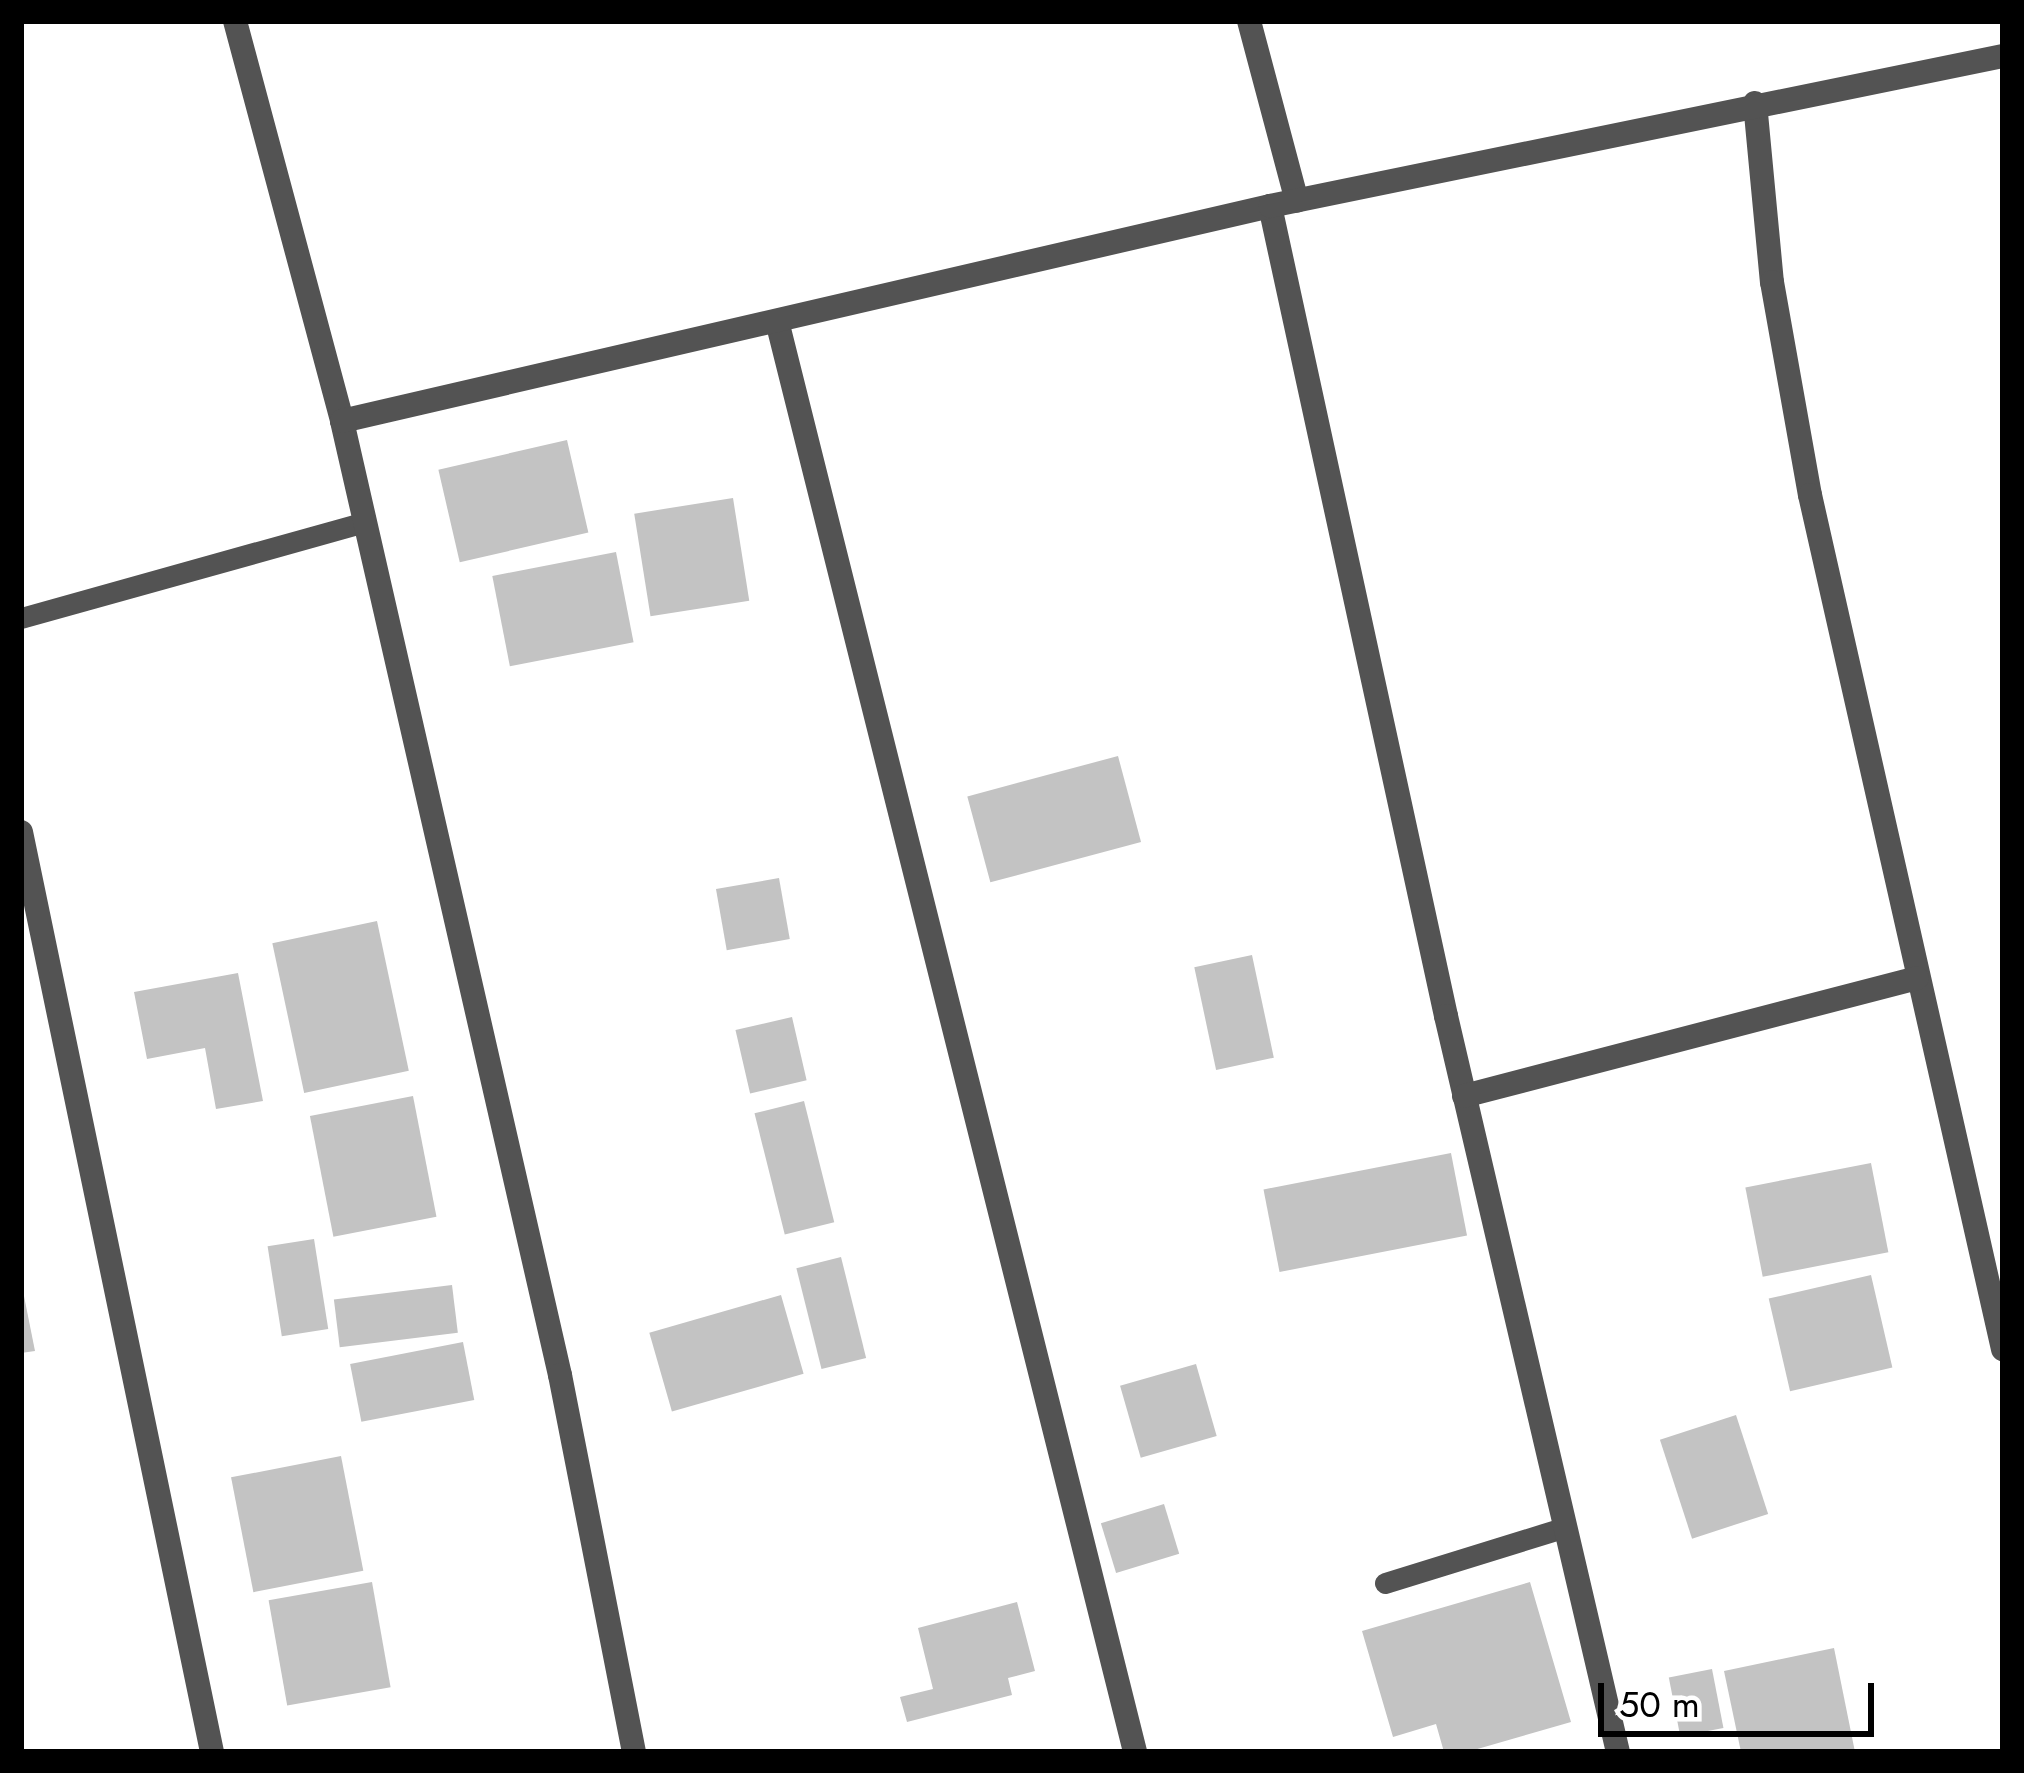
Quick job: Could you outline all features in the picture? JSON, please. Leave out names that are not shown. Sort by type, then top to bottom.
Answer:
[{"type":"street","points":[[235,21],[342,422],[560,1375],[634,1752]]},
{"type":"street","points":[[1249,21],[1297,201]]},
{"type":"street","points":[[342,422],[778,325],[1270,206],[1755,103],[2003,56]]},
{"type":"street","points":[[1755,103],[1772,282],[1810,495],[2003,1349]]},
{"type":"street","points":[[1270,206],[1464,1096],[1618,1752]]},
{"type":"street","points":[[778,325],[1135,1752]]},
{"type":"street","points":[[21,832],[28,891],[212,1752]]},
{"type":"street","points":[[1464,1096],[1917,978]]},
{"type":"lane","points":[[21,618],[365,522]]},
{"type":"lane","points":[[1385,1583],[1563,1528]]},
{"type":"building","points":[[567,440],[588,533],[460,562],[438,470]]},
{"type":"building","points":[[733,498],[749,601],[651,616],[634,514]]},
{"type":"building","points":[[616,552],[634,642],[510,666],[492,576]]},
{"type":"building","points":[[1118,756],[1141,842],[990,882],[967,796]]},
{"type":"building","points":[[779,878],[790,939],[727,950],[716,889]]},
{"type":"building","points":[[377,921],[409,1071],[304,1093],[272,943]]},
{"type":"building","points":[[1252,955],[1274,1058],[1216,1070],[1194,967]]},
{"type":"building","points":[[238,973],[263,1101],[216,1109],[205,1048],[147,1059],[134,992]]},
{"type":"building","points":[[792,1017],[807,1080],[750,1093],[735,1030]]},
{"type":"building","points":[[413,1096],[436,1217],[333,1237],[310,1116]]},
{"type":"building","points":[[804,1101],[834,1222],[785,1235],[755,1113]]},
{"type":"building","points":[[1451,1153],[1467,1235],[1280,1272],[1264,1189]]},
{"type":"building","points":[[1871,1163],[1888,1252],[1763,1277],[1745,1187]]},
{"type":"building","points":[[314,1239],[328,1329],[282,1336],[268,1246]]},
{"type":"building","points":[[841,1257],[866,1358],[822,1369],[796,1268]]},
{"type":"building","points":[[1871,1275],[1892,1368],[1790,1391],[1769,1299]]},
{"type":"building","points":[[21,1281],[35,1351],[21,1353]]},
{"type":"building","points":[[452,1285],[458,1333],[340,1347],[334,1300]]},
{"type":"building","points":[[781,1295],[804,1374],[672,1412],[649,1333]]},
{"type":"building","points":[[463,1342],[474,1400],[361,1422],[350,1364]]},
{"type":"building","points":[[1196,1364],[1217,1436],[1141,1458],[1120,1386]]},
{"type":"building","points":[[1736,1415],[1768,1514],[1692,1539],[1660,1440]]},
{"type":"building","points":[[341,1456],[363,1571],[253,1592],[231,1477]]},
{"type":"building","points":[[1164,1504],[1179,1554],[1116,1573],[1101,1523]]},
{"type":"building","points":[[372,1582],[391,1687],[287,1706],[269,1600]]},
{"type":"building","points":[[1530,1582],[1571,1722],[1467,1752],[1444,1752],[1436,1724],[1393,1737],[1362,1631]]},
{"type":"building","points":[[1017,1602],[1035,1671],[1008,1678],[1012,1695],[907,1722],[900,1697],[933,1689],[918,1628]]},
{"type":"building","points":[[1834,1648],[1855,1752],[1741,1752],[1724,1671]]},
{"type":"building","points":[[1712,1669],[1723,1728],[1680,1736],[1669,1677]]}]
